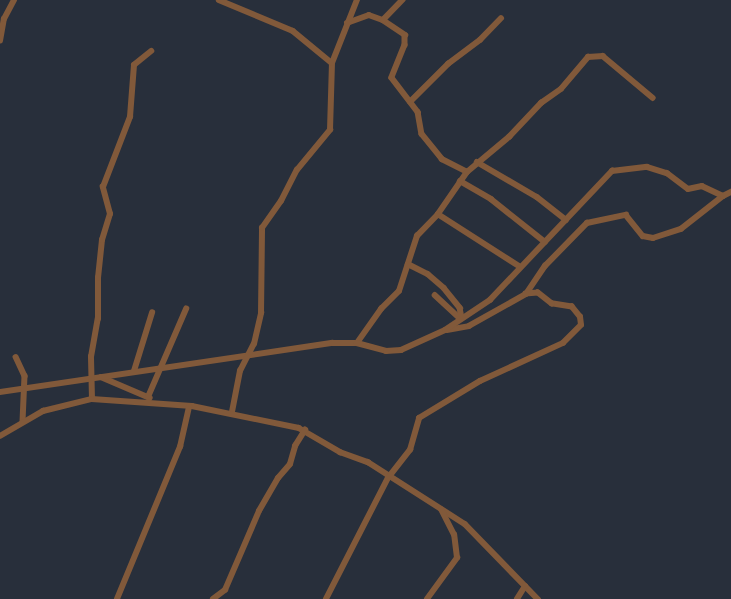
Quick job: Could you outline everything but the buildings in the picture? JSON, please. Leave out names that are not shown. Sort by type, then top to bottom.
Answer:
[{"type":"street","points":[[0,40],[4,19],[14,0]]},
{"type":"street","points":[[219,0],[293,31],[332,63]]},
{"type":"street","points":[[232,412],[240,371],[248,357],[262,306],[262,228],[281,201],[297,170],[330,130],[332,63],[357,0]]},
{"type":"street","points":[[383,20],[402,0]]},
{"type":"street","points":[[347,23],[368,15],[383,20],[405,35],[405,45],[392,78],[418,112],[422,134],[433,150],[467,172]]},
{"type":"street","points":[[410,102],[448,64],[480,40],[501,18]]},
{"type":"street","points":[[92,398],[92,348],[98,319],[98,278],[102,240],[110,214],[103,187],[128,122],[134,95],[134,65],[151,51]]},
{"type":"street","points":[[358,343],[381,309],[399,291],[413,242],[438,214],[460,180],[477,162],[509,137],[541,103],[561,89],[576,69],[593,54],[607,58],[630,82],[653,98]]},
{"type":"street","points":[[477,162],[538,197],[566,220]]},
{"type":"street","points":[[0,392],[91,377],[332,344],[358,343],[396,351],[445,330],[490,300],[519,266],[545,242],[610,173],[625,169],[658,169],[675,178],[688,189],[702,186],[723,196]]},
{"type":"street","points":[[460,180],[491,199],[545,242]]},
{"type":"street","points":[[526,294],[545,266],[587,223],[626,215],[643,236],[656,238],[681,229],[723,196],[731,192]]},
{"type":"street","points":[[438,214],[519,266]]},
{"type":"street","points":[[408,264],[428,274],[444,288],[460,308],[462,319]]},
{"type":"street","points":[[326,599],[388,478],[410,450],[416,437],[416,422],[424,414],[480,381],[555,348],[580,325],[580,317],[572,307],[555,305],[538,293],[526,294],[469,326],[445,330]]},
{"type":"street","points":[[436,295],[462,319]]},
{"type":"street","points":[[148,397],[164,367],[186,308]]},
{"type":"street","points":[[134,371],[152,313]]},
{"type":"street","points":[[16,358],[24,370],[23,421]]},
{"type":"street","points":[[99,376],[163,404]]},
{"type":"street","points":[[0,436],[23,421],[57,406],[92,398],[189,406],[232,412],[305,430],[340,452],[368,462],[388,478],[440,508],[477,535],[538,599]]},
{"type":"street","points":[[117,599],[180,447],[189,406]]},
{"type":"street","points":[[213,599],[225,590],[259,511],[278,478],[290,464],[295,446],[305,430]]},
{"type":"street","points":[[427,599],[458,558],[454,535],[440,508]]},
{"type":"street","points":[[517,599],[525,586]]}]
